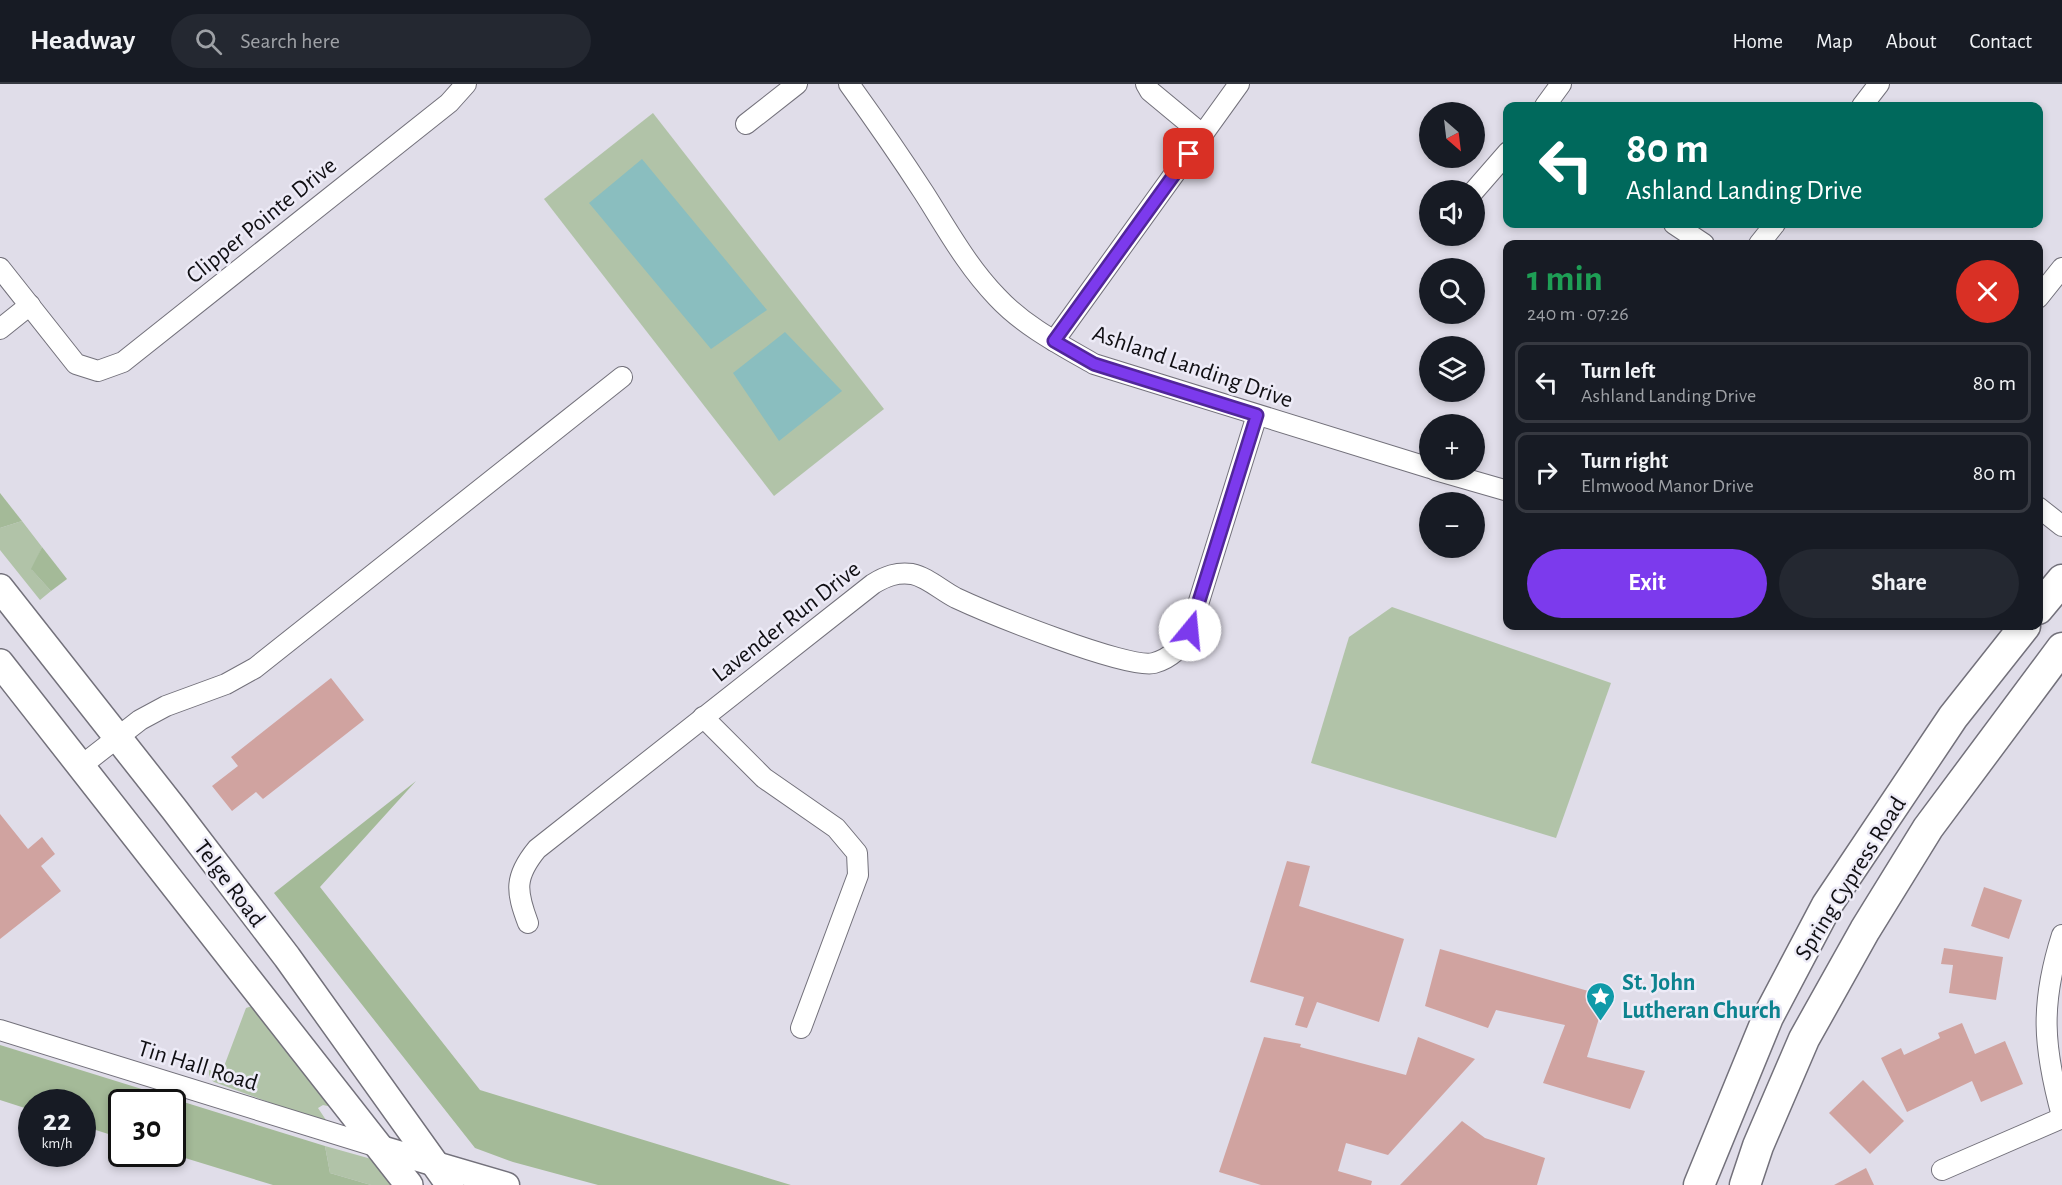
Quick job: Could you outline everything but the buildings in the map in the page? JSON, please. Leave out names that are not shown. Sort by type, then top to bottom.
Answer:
[{"type":"main road","points":[[2043,603],[2062,580]]},
{"type":"main road","name":"Telge Road","points":[[0,588],[286,957],[442,1175]]},
{"type":"main road","name":"Spring Cypress Road","points":[[1699,1185],[1768,1017],[1827,905],[1953,717],[2022,630]]},
{"type":"main road","name":"Spring Cypress Road","points":[[1745,1185],[1758,1146],[1804,1039],[1865,930],[1928,828],[2062,648]]},
{"type":"main road","name":"Telge Road","points":[[0,663],[409,1185]]},
{"type":"main road","points":[[1895,804],[1928,828]]},
{"type":"main road","points":[[1768,1017],[1804,1039]]},
{"type":"street","name":"Clipper Pointe Drive","points":[[30,305],[76,364],[98,371],[123,362],[449,103],[466,84]]},
{"type":"street","points":[[746,124],[797,84]]},
{"type":"street","name":"Ashland Landing Drive","points":[[849,84],[917,183],[959,250],[998,298],[1054,341],[1094,364],[1419,465]]},
{"type":"street","points":[[1146,84],[1150,91],[1203,135]]},
{"type":"street","points":[[1054,341],[1239,84]]},
{"type":"street","points":[[1548,102],[1561,84]]},
{"type":"street","points":[[1865,102],[1879,84]]},
{"type":"street","points":[[1484,180],[1503,158]]},
{"type":"street","points":[[1680,228],[1698,240]]},
{"type":"street","points":[[1762,240],[1772,228]]},
{"type":"street","points":[[0,268],[30,305],[0,329]]},
{"type":"street","points":[[2043,292],[2062,268]]},
{"type":"street","points":[[81,765],[140,720],[166,706],[226,684],[255,668],[622,377]]},
{"type":"street","name":"Lavender Run Drive","points":[[528,923],[519,900],[518,880],[527,861],[537,849],[873,584],[888,575],[902,573],[915,575],[956,597],[1070,643],[1134,662],[1152,664],[1165,658],[1185,642],[1190,630],[1257,415]]},
{"type":"street","points":[[1470,480],[1503,490]]},
{"type":"street","points":[[2043,511],[2062,526]]},
{"type":"street","points":[[704,717],[764,778],[836,828],[857,853],[858,875],[801,1028]]},
{"type":"street","points":[[1942,1170],[2062,1117],[2047,1051],[2044,1022],[2048,984],[2062,935]]},
{"type":"street","name":"Tin Hall Road","points":[[0,1030],[381,1148]]},
{"type":"street","points":[[381,1148],[442,1175],[507,1185]]},
{"type":"shaded area","points":[[653,113],[884,409],[774,496],[544,199]]},
{"type":"shaded area","points":[[642,159],[767,310],[711,349],[589,203]]},
{"type":"shaded area","points":[[785,332],[842,391],[779,441],[733,373]]},
{"type":"shaded area","points":[[0,493],[22,521],[0,528]]},
{"type":"shaded area","points":[[22,521],[42,547],[32,570],[51,591],[40,600],[0,550],[0,528]]},
{"type":"shaded area","points":[[42,547],[67,579],[51,591],[31,569]]},
{"type":"shaded area","points":[[1392,607],[1611,683],[1556,838],[1311,763],[1349,637]]},
{"type":"shaded area","points":[[416,781],[320,887],[480,1090],[791,1185],[598,1185],[513,1162],[475,1148],[274,893]]},
{"type":"shaded area","points":[[252,1006],[332,1107],[323,1105],[318,1108],[326,1120],[317,1120],[214,1082],[209,1078],[209,1070],[217,1072],[223,1069],[246,1008]]},
{"type":"shaded area","points":[[0,1045],[142,1089],[108,1089],[108,1134],[96,1130],[96,1089],[18,1089],[18,1106],[0,1100]]},
{"type":"shaded area","points":[[186,1103],[325,1146],[330,1173],[371,1185],[273,1185],[186,1158]]},
{"type":"shaded area","points":[[325,1146],[375,1160],[398,1185],[371,1185],[330,1173]]},
{"type":"place","name":"St. John Lutheran Church","points":[[1601,1022]]},
{"type":"route","points":[[1189,154],[1054,341],[1094,364],[1257,415],[1190,630]]}]
